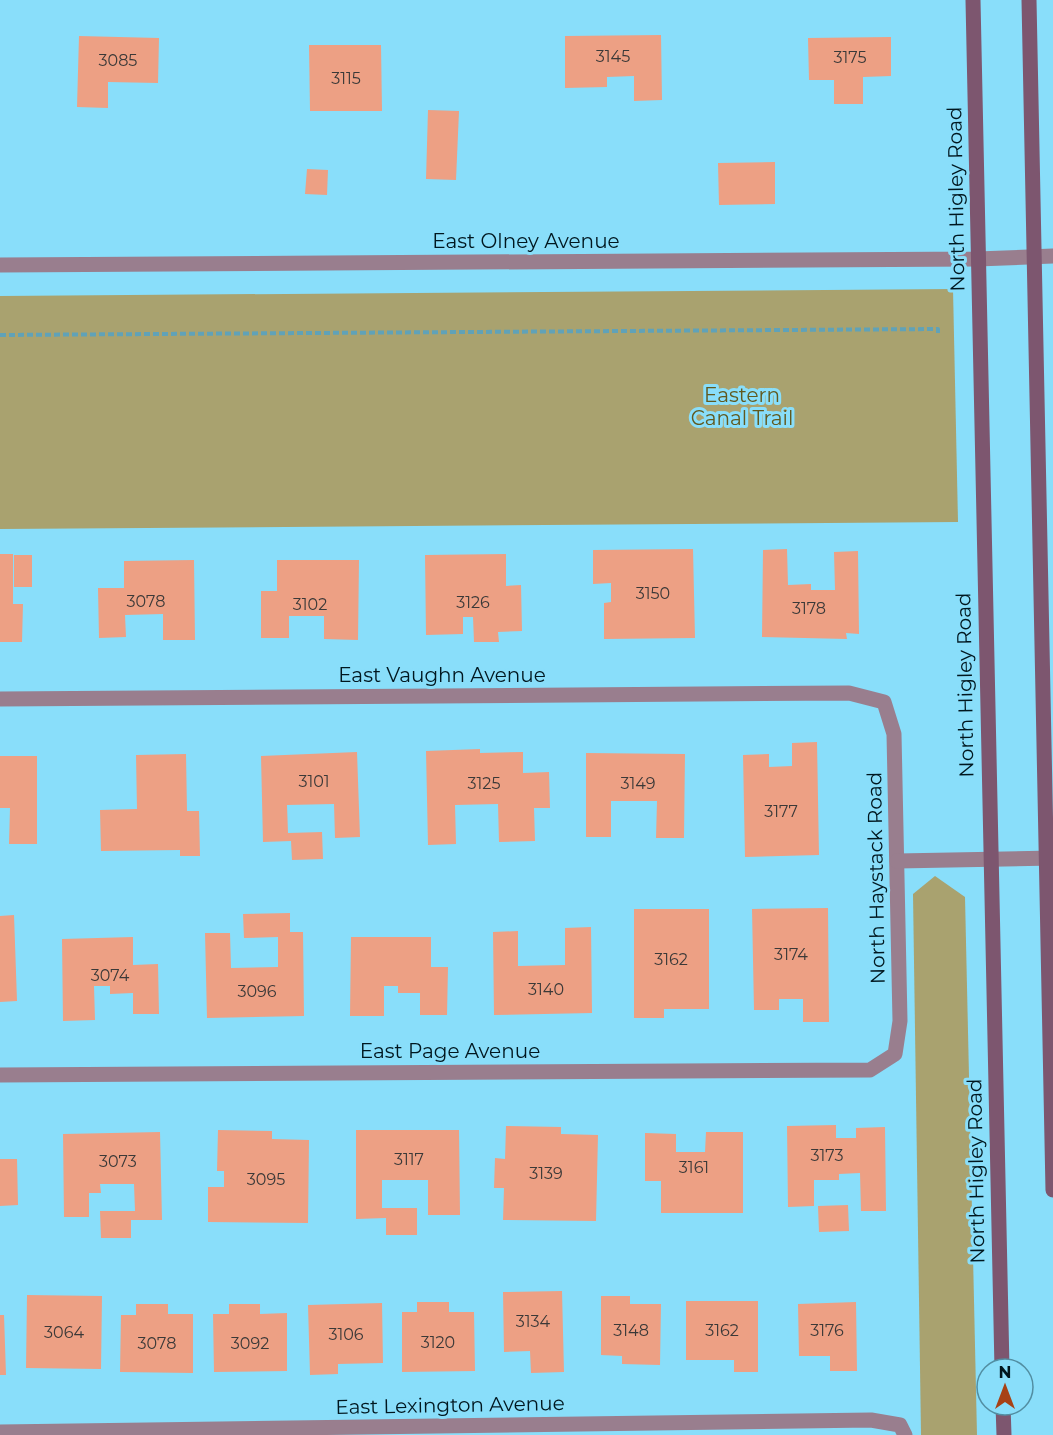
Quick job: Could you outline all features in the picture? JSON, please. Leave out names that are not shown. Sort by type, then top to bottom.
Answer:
[{"type":"main road","name":"North Higley Road","points":[[973,0],[989,858],[1002,1357]]},
{"type":"main road","points":[[1029,0],[1050,858],[1053,1190]]},
{"type":"main road","points":[[1003,1417],[1004,1435]]},
{"type":"street","name":"East Olney Avenue","points":[[0,265],[978,259],[1053,256]]},
{"type":"street","name":"East Vaughn Avenue","points":[[0,699],[849,693],[884,702]]},
{"type":"street","name":"North Haystack Road","points":[[884,702],[894,734],[900,1021],[895,1054]]},
{"type":"street","points":[[897,861],[1050,858]]},
{"type":"street","name":"East Page Avenue","points":[[0,1075],[870,1070],[895,1054]]},
{"type":"street","name":"East Lexington Avenue","points":[[0,1432],[871,1420],[903,1430]]},
{"type":"path","points":[[0,335],[938,329],[938,336]]},
{"type":"green space","name":"Eastern Canal Trail","points":[[953,289],[958,522],[0,529],[0,296]]},
{"type":"green space","points":[[935,876],[965,897],[977,1435],[921,1435],[913,894]]},
{"type":"building","points":[[661,35],[662,100],[634,101],[634,76],[607,77],[607,87],[565,88],[565,36]]},
{"type":"building","points":[[79,36],[159,38],[158,83],[108,82],[108,108],[77,107]]},
{"type":"building","points":[[891,37],[891,76],[863,77],[863,104],[834,104],[834,80],[809,80],[808,38]]},
{"type":"building","points":[[309,45],[381,45],[382,111],[310,111]]},
{"type":"building","points":[[428,110],[459,111],[456,180],[426,179]]},
{"type":"building","points":[[775,162],[775,204],[719,205],[718,163]]},
{"type":"building","points":[[307,169],[328,170],[327,195],[305,194]]},
{"type":"building","points":[[693,549],[695,638],[604,639],[604,603],[611,602],[611,583],[593,584],[593,550]]},
{"type":"building","points":[[787,549],[788,585],[811,584],[811,590],[835,590],[834,552],[858,551],[859,634],[846,633],[847,639],[762,637],[763,550]]},
{"type":"building","points":[[0,554],[13,554],[13,604],[23,604],[22,642],[0,642]]},
{"type":"building","points":[[506,554],[506,586],[521,585],[522,631],[498,632],[499,642],[474,642],[473,617],[463,617],[463,634],[426,635],[425,555]]},
{"type":"building","points":[[14,555],[32,555],[32,587],[14,587]]},
{"type":"building","points":[[194,560],[195,640],[163,640],[163,614],[125,615],[126,637],[99,638],[98,588],[124,588],[124,561]]},
{"type":"building","points":[[277,560],[359,560],[358,640],[324,639],[324,616],[289,616],[289,638],[261,638],[261,591],[277,591]]},
{"type":"building","points":[[817,742],[819,855],[745,857],[743,755],[769,754],[769,767],[792,766],[792,743]]},
{"type":"building","points":[[480,749],[480,753],[523,752],[523,773],[549,772],[550,808],[534,808],[535,841],[499,842],[498,804],[455,805],[456,844],[428,845],[426,751]]},
{"type":"building","points":[[357,752],[360,837],[335,838],[334,804],[287,805],[288,833],[322,832],[323,859],[292,860],[291,841],[263,842],[261,756]]},
{"type":"building","points":[[586,753],[685,754],[684,838],[656,838],[657,801],[611,801],[611,837],[586,837]]},
{"type":"building","points":[[186,754],[187,811],[199,811],[200,856],[180,856],[180,850],[101,851],[100,810],[137,809],[136,755]]},
{"type":"building","points":[[0,756],[37,756],[37,844],[9,844],[10,808],[0,808]]},
{"type":"building","points":[[828,908],[829,1022],[803,1022],[803,999],[779,999],[779,1010],[754,1010],[752,909]]},
{"type":"building","points":[[634,909],[709,909],[709,1009],[664,1009],[664,1018],[634,1018]]},
{"type":"building","points":[[290,913],[290,932],[303,932],[304,1016],[207,1018],[205,933],[230,933],[231,968],[278,967],[278,937],[244,938],[243,914]]},
{"type":"building","points":[[14,915],[17,1001],[0,1002],[0,916]]},
{"type":"building","points":[[591,927],[592,1013],[494,1015],[493,932],[518,931],[518,966],[565,965],[565,928]]},
{"type":"building","points":[[133,937],[133,965],[158,964],[159,1014],[133,1014],[133,993],[110,994],[110,986],[94,986],[95,1020],[63,1021],[62,939]]},
{"type":"building","points":[[351,937],[431,937],[431,967],[448,967],[447,1015],[420,1015],[420,993],[398,993],[398,986],[384,986],[384,1016],[350,1016]]},
{"type":"building","points":[[836,1125],[836,1138],[856,1138],[856,1128],[885,1127],[886,1211],[861,1211],[860,1173],[839,1174],[839,1180],[814,1180],[814,1206],[788,1207],[787,1126]]},
{"type":"building","points":[[506,1126],[561,1127],[561,1134],[598,1135],[596,1221],[503,1220],[504,1188],[494,1188],[495,1158],[505,1159]]},
{"type":"building","points":[[218,1130],[272,1131],[272,1139],[309,1140],[308,1223],[208,1222],[208,1187],[224,1187],[224,1171],[217,1171]]},
{"type":"building","points":[[356,1130],[459,1130],[460,1215],[428,1215],[428,1180],[382,1180],[382,1208],[417,1208],[417,1235],[386,1235],[386,1218],[356,1219]]},
{"type":"building","points":[[160,1132],[162,1220],[131,1220],[131,1238],[101,1238],[100,1211],[135,1211],[134,1184],[100,1184],[101,1193],[89,1193],[89,1217],[64,1217],[63,1134]]},
{"type":"building","points":[[706,1132],[743,1132],[743,1213],[661,1213],[661,1181],[645,1181],[645,1133],[676,1134],[676,1152],[705,1152]]},
{"type":"building","points":[[0,1159],[17,1159],[18,1205],[0,1206]]},
{"type":"building","points":[[848,1205],[849,1231],[819,1232],[818,1206]]},
{"type":"building","points":[[562,1291],[564,1372],[531,1373],[530,1351],[504,1352],[503,1292]]},
{"type":"building","points":[[27,1295],[102,1296],[101,1369],[26,1368]]},
{"type":"building","points":[[601,1296],[630,1296],[630,1304],[661,1304],[660,1365],[622,1364],[622,1356],[601,1355]]},
{"type":"building","points":[[686,1301],[758,1301],[758,1372],[734,1372],[734,1360],[686,1360]]},
{"type":"building","points":[[417,1302],[449,1302],[449,1312],[474,1312],[475,1371],[402,1372],[402,1312],[417,1312]]},
{"type":"building","points":[[856,1302],[857,1371],[830,1371],[830,1356],[799,1356],[798,1304]]},
{"type":"building","points":[[382,1303],[383,1363],[338,1364],[338,1374],[310,1375],[308,1305]]},
{"type":"building","points":[[136,1304],[168,1304],[168,1314],[193,1314],[193,1373],[120,1372],[121,1315],[136,1315]]},
{"type":"building","points":[[229,1304],[260,1304],[260,1314],[287,1313],[287,1371],[214,1372],[213,1314],[229,1314]]},
{"type":"building","points":[[0,1315],[4,1315],[6,1375],[0,1375]]}]
